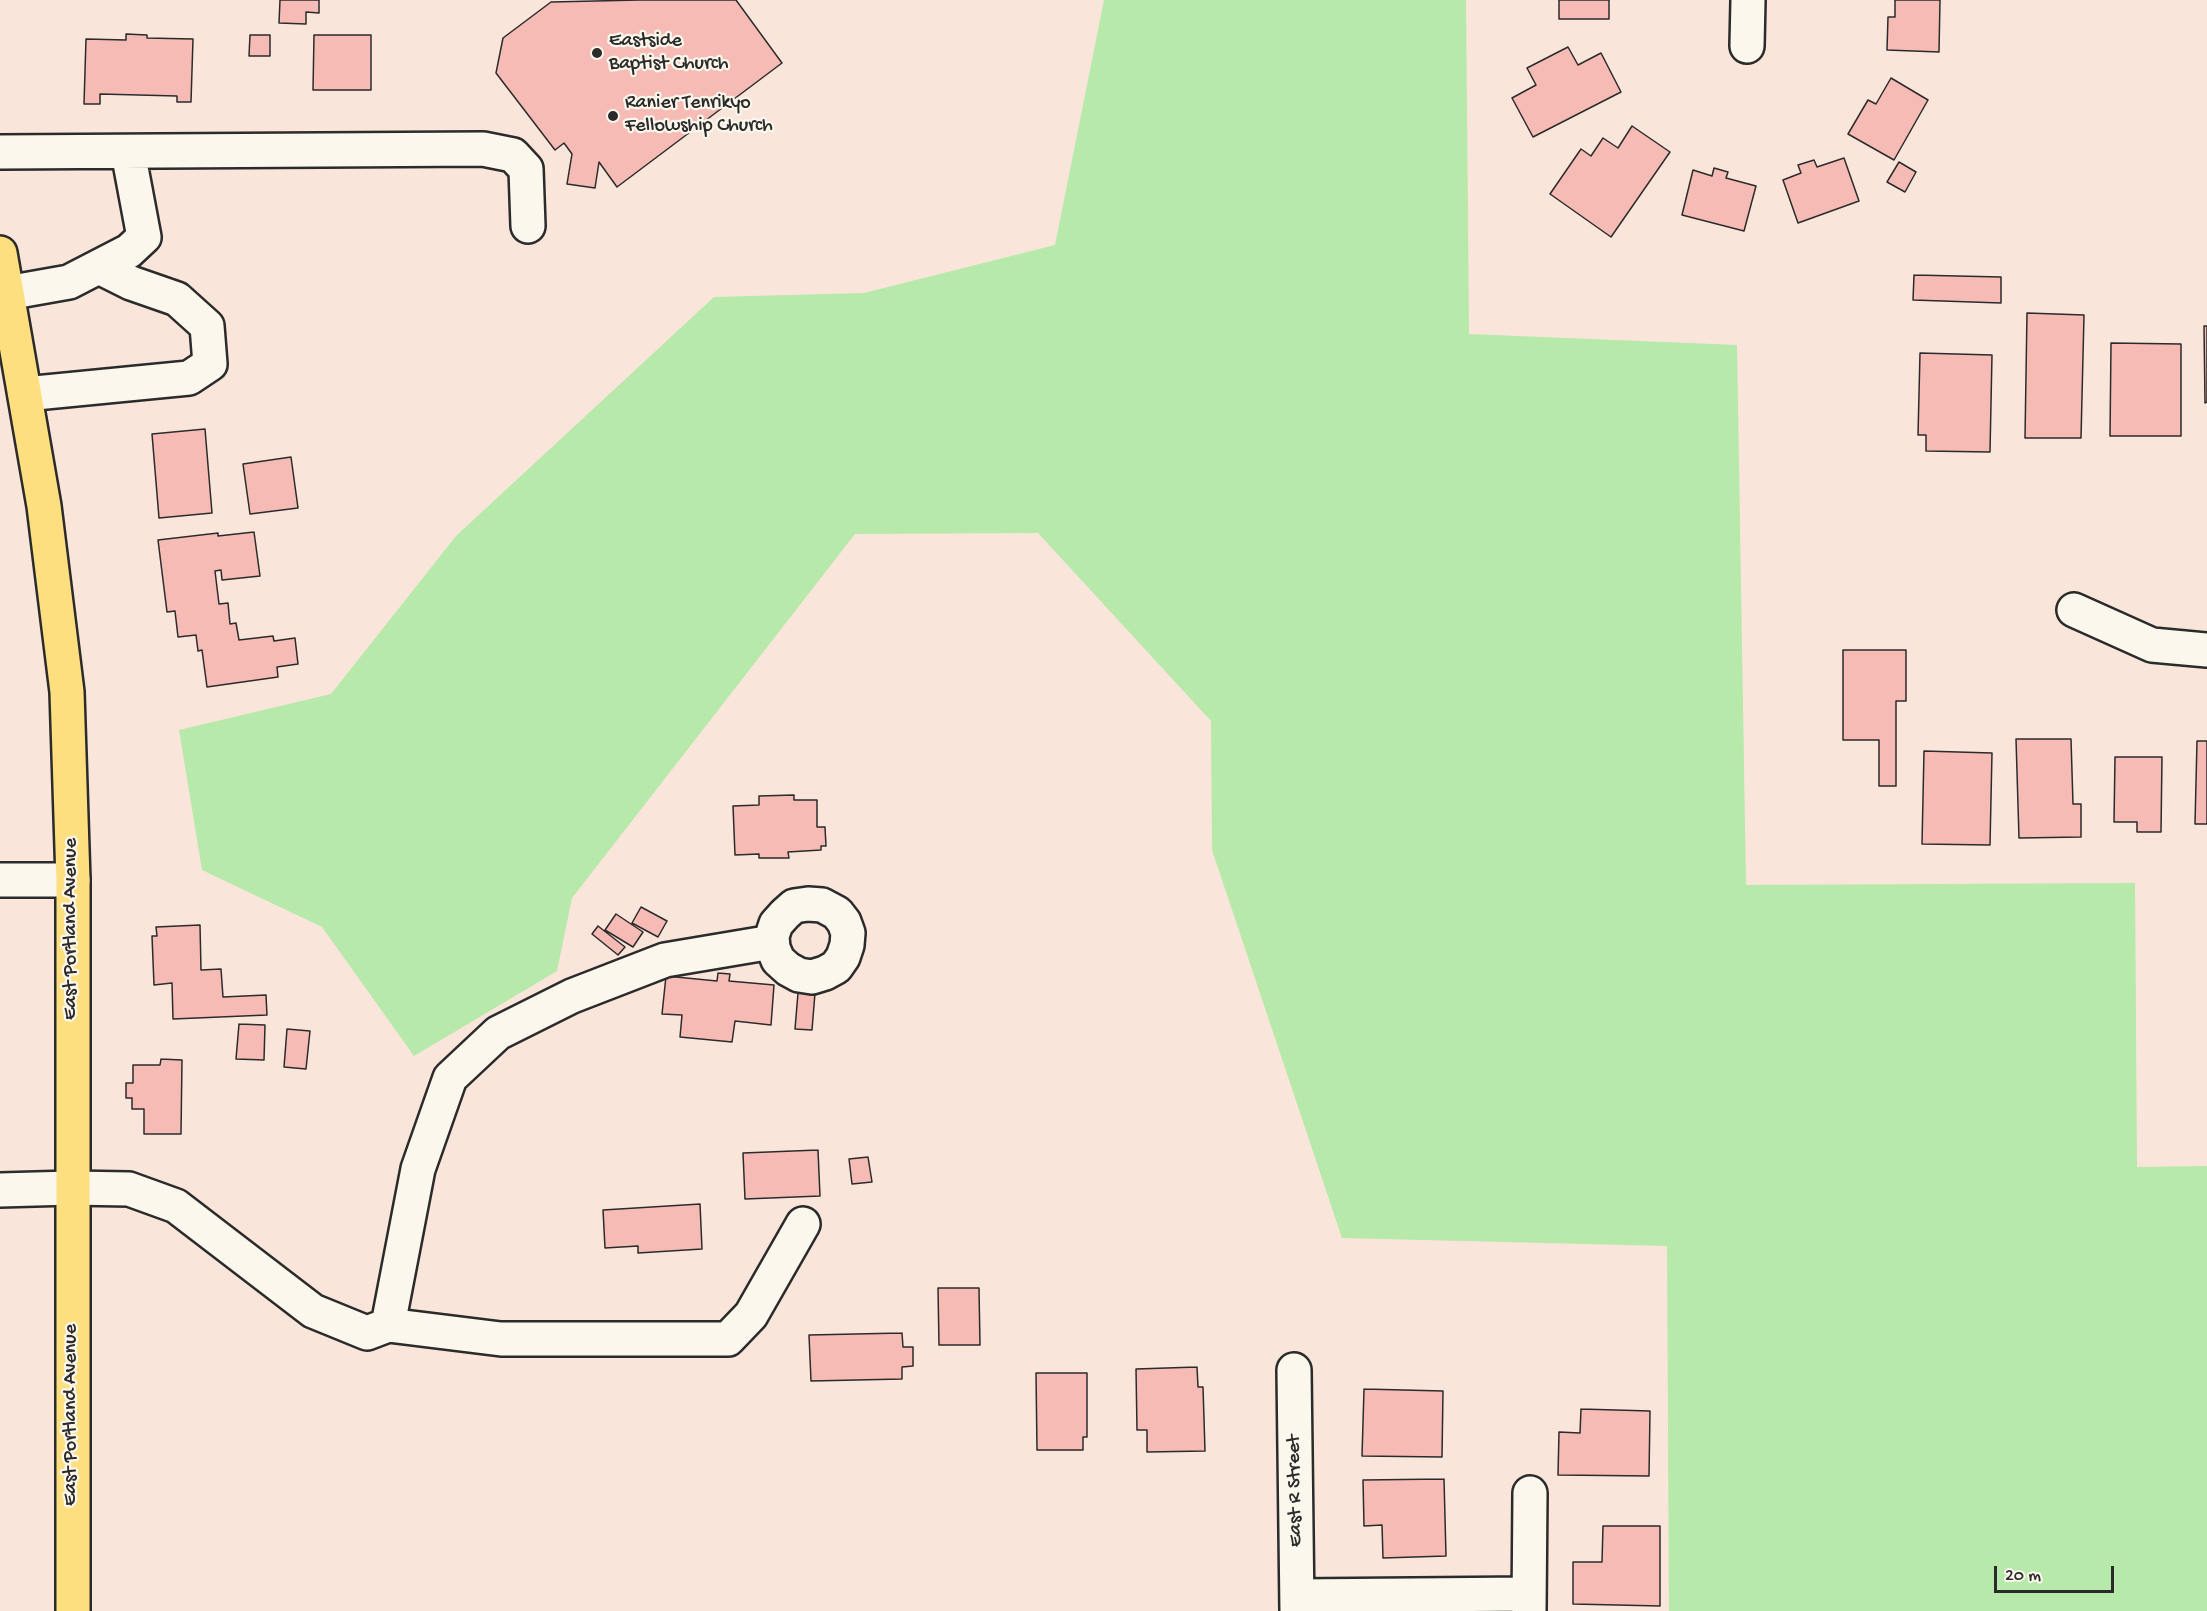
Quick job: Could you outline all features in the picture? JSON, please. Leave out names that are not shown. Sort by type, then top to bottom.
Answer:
[{"type":"main road","name":"East Portland Avenue","points":[[0,253],[44,506],[67,692],[73,880],[71,1188],[73,1611]]},
{"type":"street","points":[[1747,46],[1748,0]]},
{"type":"street","points":[[0,152],[483,149],[513,155],[526,169],[528,226]]},
{"type":"street","points":[[7,293],[69,282],[129,251],[144,237],[128,152]]},
{"type":"street","points":[[25,394],[189,378],[210,364],[207,326],[177,299],[131,283],[99,267]]},
{"type":"street","points":[[2074,610],[2152,645],[2207,650]]},
{"type":"street","points":[[0,880],[73,880]]},
{"type":"street","points":[[388,1325],[418,1169],[450,1078],[498,1033],[572,996],[665,960],[772,942]]},
{"type":"street","points":[[0,1190],[129,1189],[176,1206],[313,1311],[367,1333],[388,1325],[501,1339],[728,1339],[751,1315],[803,1224]]},
{"type":"street","name":"East R Street","points":[[1294,1370],[1297,1604]]},
{"type":"street","points":[[1297,1604],[1529,1603],[1530,1493]]},
{"type":"green space","points":[[1104,0],[1466,0],[1469,334],[1737,345],[1746,885],[2135,883],[2137,1167],[2207,1166],[2207,1611],[1669,1611],[1667,1246],[1342,1238],[1212,850],[1211,721],[1038,533],[855,534],[572,898],[557,971],[414,1056],[322,927],[202,870],[179,730],[331,694],[456,536],[714,297],[864,293],[1055,245]]},
{"type":"building","points":[[280,0],[319,0],[319,13],[306,12],[306,24],[279,23]]},
{"type":"building","points":[[736,0],[782,63],[617,187],[599,162],[595,188],[567,184],[572,154],[564,143],[555,150],[496,73],[503,38],[551,2]]},
{"type":"building","points":[[1559,0],[1609,0],[1609,19],[1559,19]]},
{"type":"building","points":[[1895,0],[1940,0],[1939,52],[1887,50],[1888,17],[1895,17]]},
{"type":"building","points":[[126,34],[147,35],[147,38],[193,39],[191,102],[177,102],[177,96],[100,94],[100,104],[84,104],[86,39],[126,40]]},
{"type":"building","points":[[250,35],[270,35],[270,56],[249,56]]},
{"type":"building","points":[[314,35],[371,35],[371,90],[313,90]]},
{"type":"building","points":[[1568,47],[1578,65],[1601,53],[1621,92],[1533,137],[1512,98],[1536,85],[1527,68]]},
{"type":"building","points":[[1891,78],[1928,100],[1894,160],[1848,134],[1868,100],[1876,104]]},
{"type":"building","points":[[1632,126],[1670,152],[1611,237],[1550,194],[1581,149],[1591,156],[1603,138],[1618,148]]},
{"type":"building","points":[[1844,158],[1859,201],[1798,223],[1783,180],[1801,173],[1798,165],[1814,160],[1817,167]]},
{"type":"building","points":[[1899,162],[1916,172],[1905,192],[1887,182]]},
{"type":"building","points":[[1714,168],[1728,172],[1726,178],[1756,186],[1744,231],[1682,215],[1693,170],[1712,176]]},
{"type":"building","points":[[1914,275],[2001,277],[2001,303],[1913,300]]},
{"type":"building","points":[[2027,313],[2084,315],[2081,438],[2025,438]]},
{"type":"building","points":[[2204,326],[2207,326],[2207,402],[2205,403]]},
{"type":"building","points":[[2111,343],[2181,344],[2181,436],[2110,436]]},
{"type":"building","points":[[1920,353],[1992,355],[1990,452],[1926,451],[1926,435],[1918,435]]},
{"type":"building","points":[[205,429],[212,513],[159,518],[152,434]]},
{"type":"building","points":[[291,457],[298,508],[250,514],[243,464]]},
{"type":"building","points":[[254,532],[260,576],[222,580],[221,570],[215,571],[219,604],[228,603],[230,624],[236,623],[239,640],[273,636],[274,641],[295,638],[298,664],[277,667],[278,677],[207,687],[202,650],[198,651],[196,635],[178,637],[175,611],[167,612],[158,540],[218,533],[218,536]]},
{"type":"building","points":[[1843,650],[1906,650],[1906,701],[1896,701],[1896,786],[1879,786],[1879,740],[1843,740]]},
{"type":"building","points":[[2016,739],[2071,739],[2073,804],[2081,804],[2081,837],[2019,838]]},
{"type":"building","points":[[2197,741],[2207,741],[2207,824],[2195,824]]},
{"type":"building","points":[[1924,751],[1992,753],[1990,845],[1922,844]]},
{"type":"building","points":[[2115,757],[2162,757],[2161,832],[2137,832],[2137,822],[2114,822]]},
{"type":"building","points":[[794,795],[794,800],[817,800],[817,827],[825,827],[826,846],[821,846],[821,850],[788,852],[789,858],[759,858],[759,854],[735,855],[733,806],[759,805],[759,796]]},
{"type":"building","points":[[641,907],[667,921],[658,937],[632,923]]},
{"type":"building","points":[[616,914],[643,932],[633,947],[605,930]]},
{"type":"building","points":[[200,925],[201,970],[221,969],[223,997],[266,995],[267,1015],[173,1019],[172,983],[154,985],[152,936],[157,936],[156,927]]},
{"type":"building","points":[[598,926],[625,947],[618,955],[592,934]]},
{"type":"building","points":[[718,973],[730,974],[729,981],[774,985],[771,1025],[735,1021],[732,1042],[680,1037],[682,1015],[662,1014],[666,976],[717,981]]},
{"type":"building","points":[[798,993],[815,993],[812,1030],[795,1029]]},
{"type":"building","points":[[239,1024],[265,1025],[264,1060],[236,1059]]},
{"type":"building","points":[[287,1029],[310,1031],[306,1069],[284,1067]]},
{"type":"building","points":[[161,1059],[182,1060],[181,1134],[144,1134],[144,1109],[132,1109],[132,1098],[126,1098],[126,1083],[133,1083],[133,1065],[160,1065]]},
{"type":"building","points":[[818,1150],[820,1196],[745,1199],[743,1153]]},
{"type":"building","points":[[868,1157],[872,1182],[852,1184],[849,1159]]},
{"type":"building","points":[[700,1204],[702,1249],[638,1253],[638,1246],[605,1248],[603,1210]]},
{"type":"building","points":[[938,1288],[979,1288],[980,1345],[939,1345]]},
{"type":"building","points":[[902,1333],[903,1347],[913,1347],[913,1366],[902,1367],[902,1379],[811,1381],[809,1335]]},
{"type":"building","points":[[1197,1367],[1198,1387],[1203,1387],[1205,1451],[1147,1452],[1147,1430],[1137,1430],[1136,1369]]},
{"type":"building","points":[[1036,1373],[1087,1373],[1087,1437],[1083,1437],[1083,1450],[1037,1450]]},
{"type":"building","points":[[1364,1389],[1443,1391],[1442,1457],[1362,1456]]},
{"type":"building","points":[[1581,1409],[1650,1411],[1649,1476],[1558,1475],[1559,1432],[1580,1433]]},
{"type":"building","points":[[1444,1479],[1446,1556],[1383,1558],[1382,1525],[1364,1526],[1363,1480]]},
{"type":"building","points":[[1603,1526],[1660,1526],[1660,1606],[1573,1604],[1573,1562],[1602,1562]]},
{"type":"place","name":"Eastside Baptist Church","points":[[597,53]]},
{"type":"place","name":"Ranier Tenrikyo Fellowship Church","points":[[613,116]]}]
